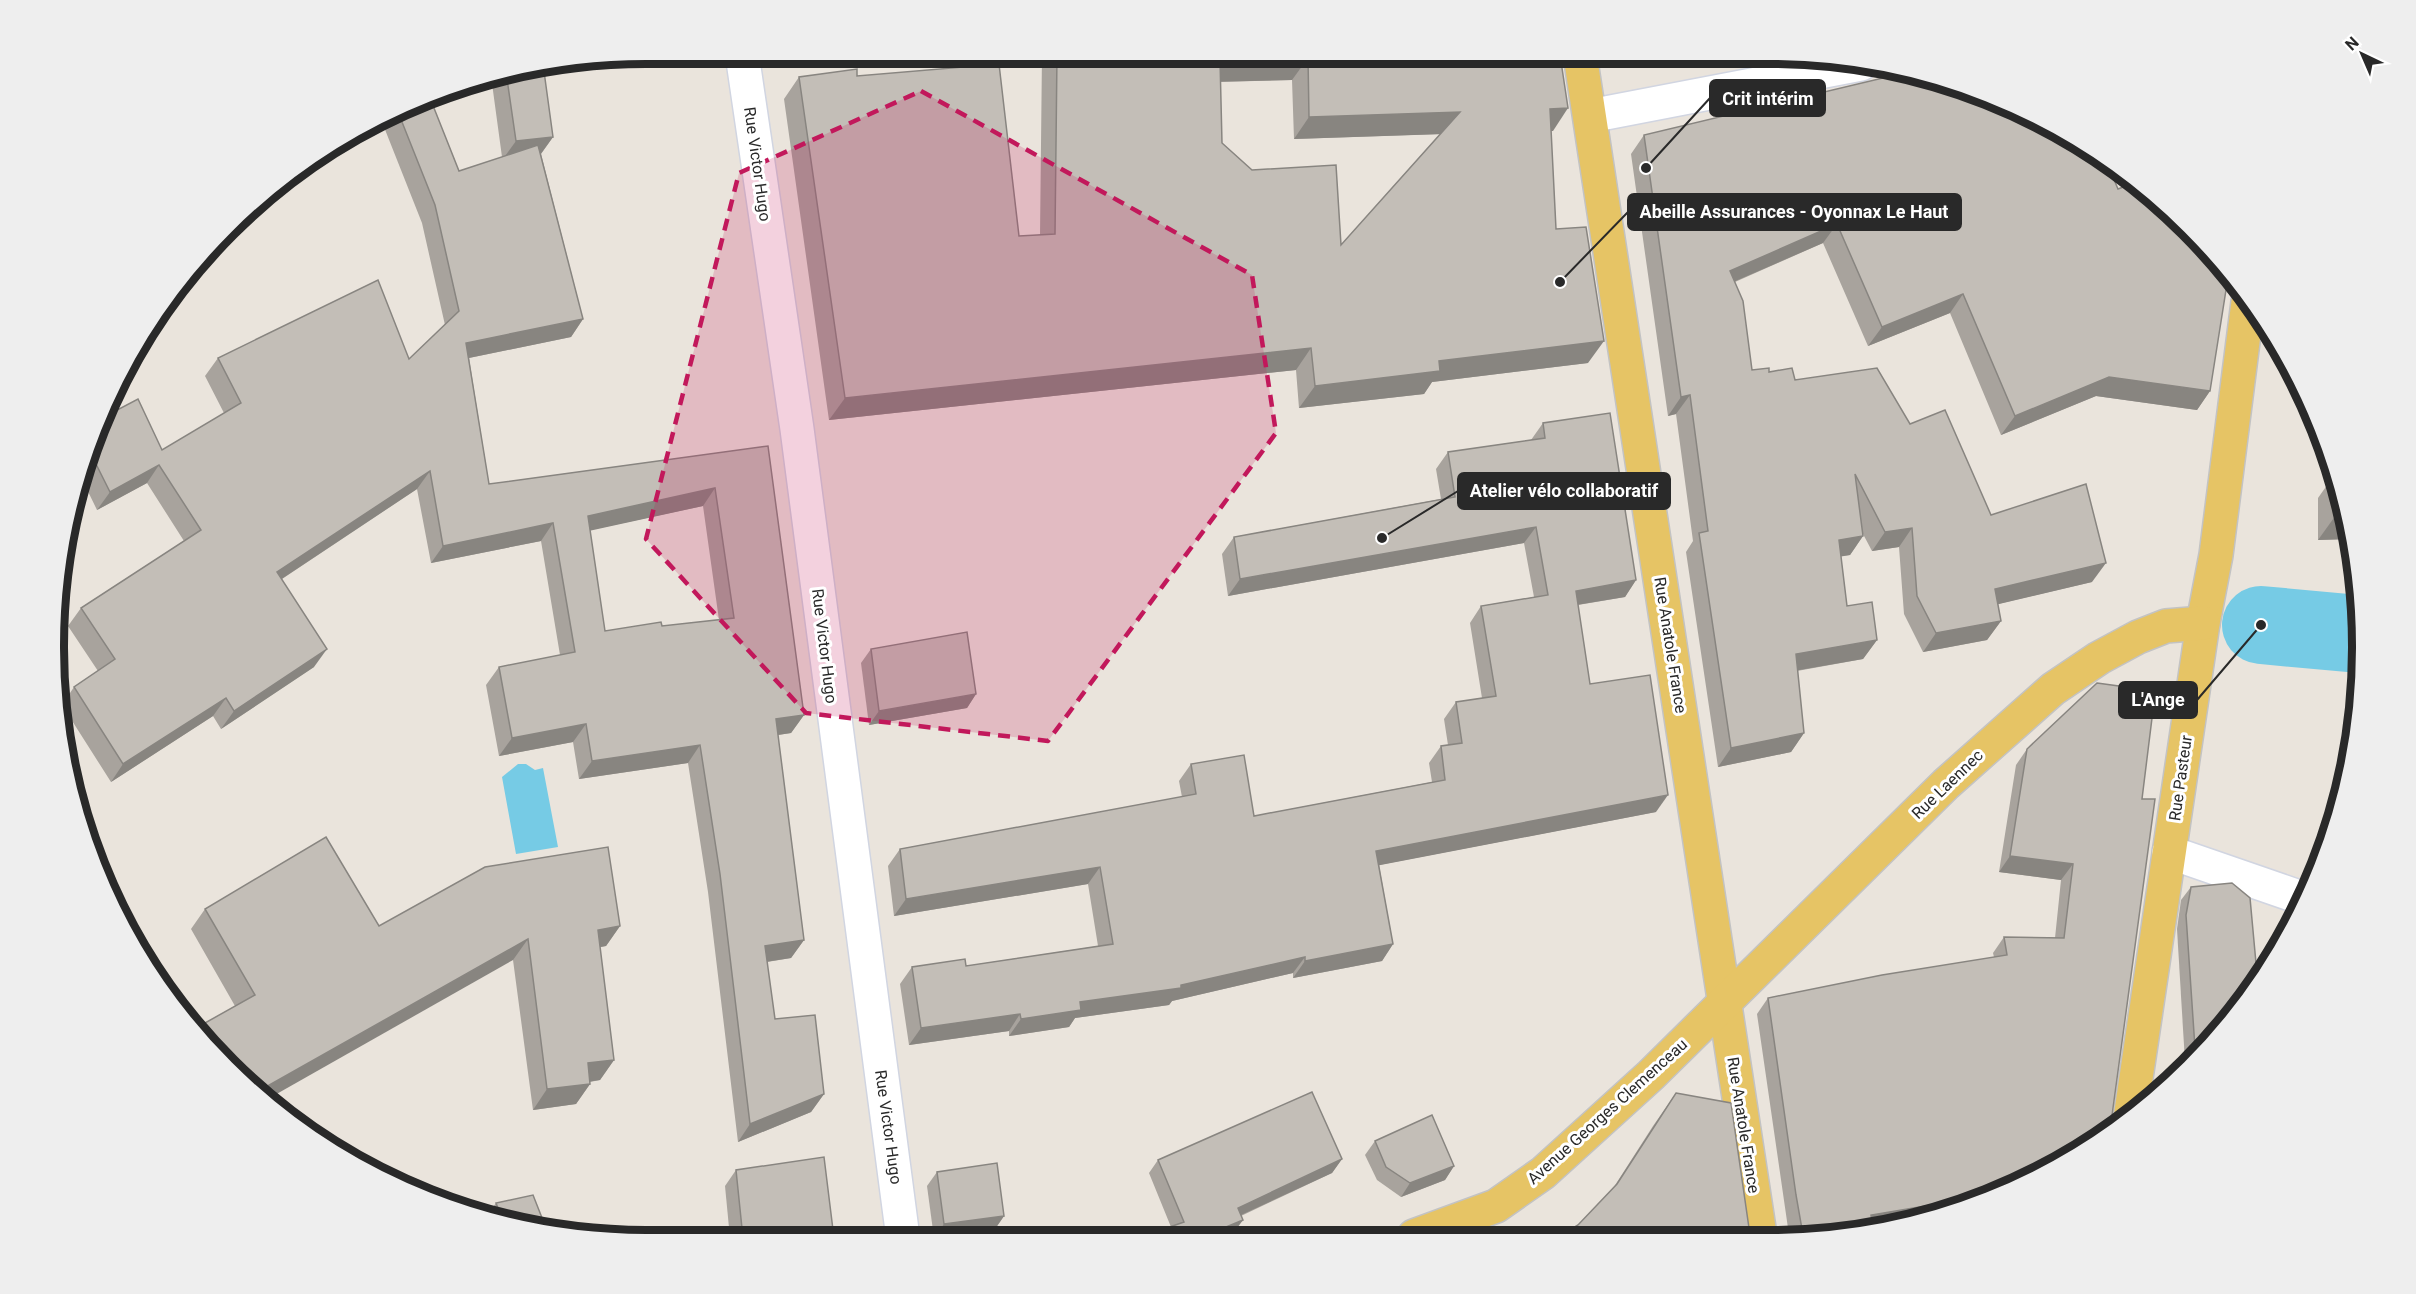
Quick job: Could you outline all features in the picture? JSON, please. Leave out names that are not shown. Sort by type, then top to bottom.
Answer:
[{"type":"main road","name":"Rue Anatole France","points":[[1581,64],[1760,1230]]},
{"type":"main road","name":"Rue Pasteur","points":[[2136,1099],[2169,852],[2203,623],[2216,555],[2246,313]]},
{"type":"main road","name":"Rue Laennec","points":[[1725,999],[1946,784],[2053,689],[2138,637],[2166,626],[2203,623]]},
{"type":"main road","name":"Avenue Georges Clemenceau","points":[[1430,1230],[1496,1206],[1543,1173],[1651,1075],[1725,999]]},
{"type":"street","name":"Rue Victor Hugo","points":[[743,64],[797,429],[902,1230]]},
{"type":"street","points":[[1590,116],[1838,68]]},
{"type":"street","points":[[2169,852],[2295,896]]},
{"type":"highlighted area","points":[[921,91],[1252,275],[1276,433],[1048,741],[806,713],[646,539],[739,173]]},
{"type":"water","points":[[518,764],[526,764],[535,770],[543,768],[558,847],[516,854],[502,777]]},
{"type":"building","points":[[999,64],[1019,236],[1055,234],[1057,64],[1220,64],[1222,143],[1252,170],[1336,165],[1341,245],[1460,112],[1309,117],[1308,64],[1561,64],[1568,108],[1550,109],[1556,229],[1586,227],[1604,341],[1439,361],[1440,371],[1315,386],[1311,348],[845,398],[799,77],[857,69],[857,76]]},
{"type":"building","points":[[544,74],[553,137],[516,141],[507,82]]},
{"type":"building","points":[[1887,77],[1956,95],[2027,125],[2093,163],[2113,177],[2118,189],[2125,186],[2153,209],[2181,235],[2226,286],[2210,391],[2109,377],[2015,416],[1963,294],[1882,327],[1837,224],[1730,271],[1743,301],[1752,370],[1769,368],[1769,372],[1792,368],[1795,380],[1877,368],[1910,424],[1945,410],[1991,515],[2086,484],[2106,563],[1995,589],[2001,621],[1936,633],[1917,596],[1912,528],[1885,532],[1855,474],[1863,536],[1839,540],[1847,606],[1872,602],[1877,640],[1796,654],[1804,733],[1731,748],[1699,533],[1708,531],[1690,395],[1681,397],[1644,135]]},
{"type":"building","points":[[433,106],[459,171],[538,145],[583,319],[466,343],[489,484],[768,446],[804,715],[776,719],[804,940],[765,946],[775,1019],[815,1015],[824,1094],[750,1124],[720,874],[700,745],[592,761],[586,724],[512,738],[499,667],[575,652],[553,523],[443,546],[430,471],[277,572],[327,649],[234,711],[226,698],[123,764],[74,687],[115,659],[81,608],[201,530],[159,465],[110,492],[95,461],[115,411],[138,399],[162,450],[241,403],[218,358],[378,280],[409,359],[459,311],[435,205],[401,120]],"holes":[[[715,488],[734,618],[662,626],[661,622],[605,631],[588,516]]]},
{"type":"building","points":[[1610,413],[1636,580],[1576,591],[1590,684],[1650,675],[1668,795],[1376,851],[1393,944],[1305,961],[1305,957],[1181,985],[1181,988],[1080,1002],[1081,1010],[1021,1019],[1020,1014],[921,1028],[912,967],[965,959],[966,966],[1113,944],[1100,867],[906,899],[900,849],[1196,794],[1191,764],[1244,755],[1254,816],[1445,780],[1441,746],[1462,743],[1456,702],[1496,696],[1481,606],[1548,595],[1536,527],[1240,579],[1234,537],[1455,497],[1448,452],[1545,438],[1543,423]]},
{"type":"building","points":[[967,632],[976,694],[879,711],[871,649]]},
{"type":"building","points":[[2097,683],[2148,690],[2153,710],[2142,799],[2155,799],[2112,1118],[2027,1169],[1956,1199],[1871,1215],[1872,1220],[1802,1228],[1768,998],[1882,975],[2007,955],[2004,937],[2064,938],[2073,864],[2010,856],[2027,749]]},
{"type":"building","points":[[326,837],[379,926],[485,867],[608,847],[620,926],[598,930],[614,1060],[588,1063],[590,1084],[547,1089],[528,939],[266,1087],[235,1059],[203,1024],[255,995],[205,909]]},
{"type":"building","points":[[2232,883],[2250,898],[2256,966],[2231,1002],[2195,1044],[2186,915],[2191,887]]},
{"type":"building","points":[[1312,1092],[1342,1159],[1238,1208],[1243,1220],[1219,1230],[1161,1230],[1184,1222],[1158,1160]]},
{"type":"building","points":[[1676,1093],[1731,1103],[1749,1230],[1570,1230],[1578,1225],[1617,1184]]},
{"type":"building","points":[[1432,1115],[1454,1166],[1410,1183],[1386,1167],[1375,1141]]},
{"type":"building","points":[[824,1157],[833,1230],[742,1230],[736,1170]]},
{"type":"building","points":[[997,1163],[1004,1216],[944,1224],[937,1172]]},
{"type":"building","points":[[533,1195],[543,1220],[499,1211],[496,1203]]},
{"type":"waterway","points":[[2261,625],[2351,633]]},
{"type":"place","name":"Crit intérim","points":[[1646,168]]},
{"type":"place","name":"Abeille Assurances - Oyonnax Le Haut","points":[[1560,282]]},
{"type":"place","name":"Atelier vélo collaboratif","points":[[1382,538]]},
{"type":"place","name":"L'Ange","points":[[2261,625]]}]
